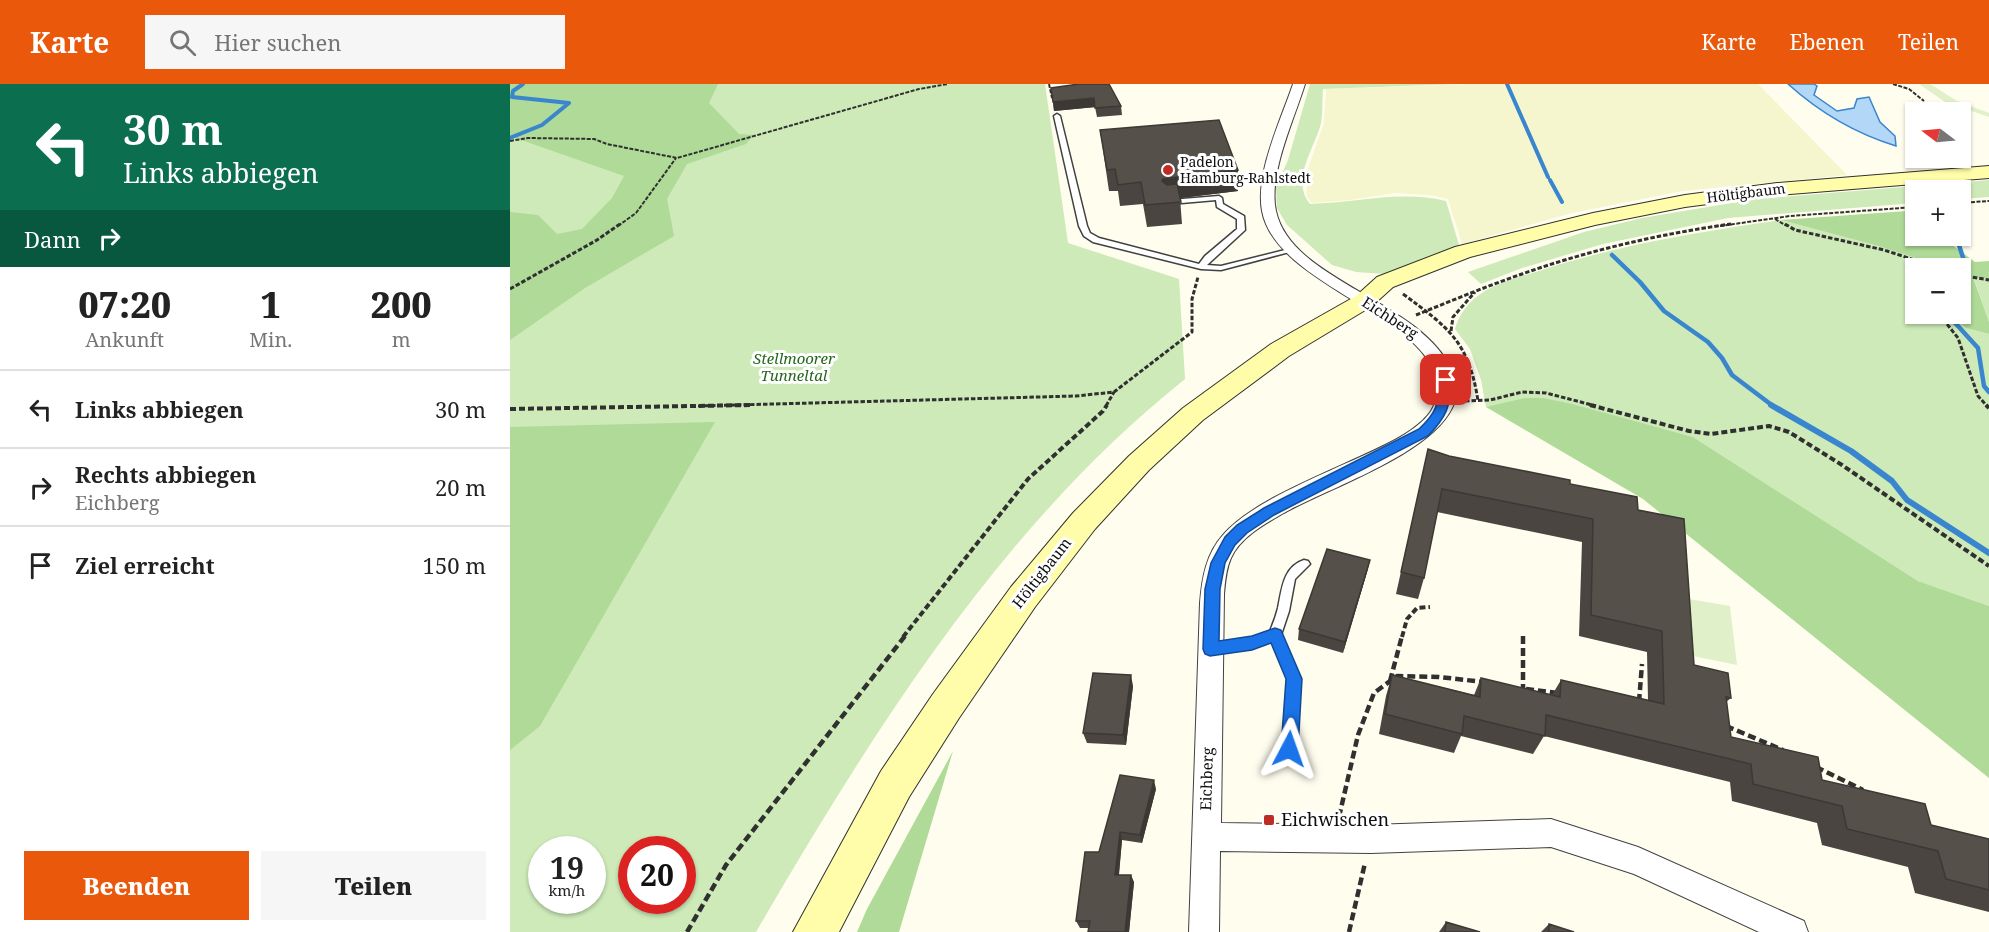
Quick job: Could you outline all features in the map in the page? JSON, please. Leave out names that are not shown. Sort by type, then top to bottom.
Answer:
[{"type":"main road","name":"Höltigbaum","points":[[815,932],[895,784],[1016,607],[1084,521],[1139,463],[1193,414],[1280,350],[1384,292],[1477,260],[1508,242],[1593,219],[1685,201],[1822,185],[1989,172]]},
{"type":"street","name":"Eichberg","points":[[1204,932],[1210,649],[1215,576],[1223,551],[1242,529],[1269,512],[1337,475],[1411,441],[1429,428],[1439,415],[1446,398],[1447,389],[1441,362],[1427,344],[1395,320],[1384,292],[1312,268],[1276,230],[1267,199],[1275,162],[1299,84]]},
{"type":"street","points":[[1205,837],[1371,839],[1551,833],[1638,861],[1793,932]]},
{"type":"lane","points":[[1057,117],[1087,234],[1096,240],[1202,267],[1221,268],[1293,250]]},
{"type":"lane","points":[[1170,202],[1219,198],[1220,205],[1241,218],[1241,230],[1214,252],[1202,267]]},
{"type":"lane","points":[[1289,749],[1294,679],[1275,635],[1283,612],[1289,578],[1296,568],[1304,564]]},
{"type":"lane","points":[[1210,649],[1252,643],[1275,635]]},
{"type":"path","points":[[510,289],[597,240],[636,213],[670,162],[676,158],[919,89],[948,84]]},
{"type":"path","points":[[1049,84],[1057,117]]},
{"type":"path","points":[[1893,84],[1909,89],[1924,101]]},
{"type":"path","points":[[510,141],[528,138],[594,139],[606,144],[676,158]]},
{"type":"path","points":[[1971,202],[1989,201]]},
{"type":"path","points":[[1395,320],[1426,312],[1524,273],[1623,244],[1676,232],[1775,219],[1905,208]]},
{"type":"path","points":[[1775,219],[1795,230],[1884,250],[1908,258]]},
{"type":"path","points":[[687,932],[726,865],[1028,479],[1102,411],[1114,392],[1192,332],[1192,299],[1202,267]]},
{"type":"path","points":[[1971,278],[1989,280]]},
{"type":"path","points":[[1451,331],[1453,317],[1476,291]]},
{"type":"path","points":[[1384,292],[1426,312],[1451,331],[1465,350],[1476,380],[1478,401],[1522,392],[1546,393],[1689,431],[1712,434],[1768,426],[1789,432],[1842,465],[1989,566]]},
{"type":"path","points":[[1947,324],[1958,338],[1978,396],[1989,408]]},
{"type":"path","points":[[510,409],[1053,397],[1114,392]]},
{"type":"path","points":[[1390,682],[1407,619],[1417,608],[1430,607]]},
{"type":"path","points":[[1523,635],[1523,689]]},
{"type":"path","points":[[1639,702],[1642,664]]},
{"type":"path","points":[[1333,838],[1358,735],[1374,693],[1398,676],[1439,677],[1494,684]]},
{"type":"path","points":[[1514,687],[1562,694]]},
{"type":"path","points":[[1630,700],[1650,705]]},
{"type":"path","points":[[1718,723],[1756,737],[1787,752]]},
{"type":"path","points":[[1808,762],[1869,793]]},
{"type":"path","points":[[1349,932],[1371,839]]},
{"type":"green space","name":"Stellmoorer Tunneltal","points":[[510,84],[1045,84],[1068,243],[1179,279],[1185,379],[1119,437],[1057,499],[999,566],[945,635],[847,781],[756,932],[510,932]]},
{"type":"green space","points":[[510,84],[718,84],[709,103],[739,134],[754,135],[746,144],[687,164],[667,199],[674,236],[585,288],[510,340],[510,212],[538,215],[557,234],[582,229],[612,198],[624,176],[510,136]]},
{"type":"green space","points":[[1310,84],[1457,84],[1323,89],[1321,123],[1306,164],[1302,185],[1304,195],[1310,204],[1395,197],[1446,201],[1459,245],[1385,274],[1356,272],[1332,265],[1287,225],[1277,208],[1276,187],[1288,160]]},
{"type":"green space","points":[[1474,84],[1758,84],[1847,175],[1682,191],[1572,213],[1462,244],[1448,199],[1430,195],[1395,193],[1312,203],[1307,197],[1306,174],[1324,123],[1326,89]]},
{"type":"green space","points":[[1919,84],[1930,84],[1960,102],[1945,102]]},
{"type":"green space","points":[[1971,106],[1989,113],[1989,117],[1971,111]]},
{"type":"green space","points":[[1989,180],[1989,197],[1971,198],[1971,181]]},
{"type":"green space","points":[[1905,187],[1905,204],[1728,218],[1603,244],[1522,268],[1481,284],[1468,272],[1584,232],[1642,218],[1755,199]]},
{"type":"green space","points":[[1905,211],[1905,246],[1953,246],[1970,258],[1916,258],[1781,220]]},
{"type":"green space","points":[[1781,220],[1916,258],[1905,258],[1905,324],[1961,324],[1966,328],[1989,334],[1989,606],[1918,581],[1693,437],[1544,398],[1486,407],[1481,380],[1470,349],[1455,329],[1465,308],[1473,300],[1495,286],[1572,261],[1690,234]]},
{"type":"green space","points":[[1971,259],[1975,262],[1989,261],[1989,279],[1973,277],[1989,322],[1989,334],[1966,328],[1961,324],[1971,324]]},
{"type":"green space","points":[[1973,276],[1989,279],[1989,322]]},
{"type":"green space","points":[[1525,398],[1544,398],[1572,404],[1693,437],[1918,581],[1989,606],[1989,778],[1643,499],[1486,407]]},
{"type":"green space","points":[[715,422],[540,726],[510,750],[510,427]]},
{"type":"green space","points":[[1689,599],[1730,606],[1737,665],[1693,656]]},
{"type":"green space","points":[[953,751],[899,932],[857,932],[867,909]]},
{"type":"water","points":[[1788,84],[1814,84],[1817,86],[1814,95],[1837,111],[1854,108],[1857,99],[1869,97],[1880,122],[1895,136],[1896,146],[1839,121],[1812,104]]},
{"type":"building","points":[[1079,84],[1109,84],[1121,106],[1095,108],[1094,98],[1053,102],[1051,88]]},
{"type":"building","name":"Padelon Hamburg-Rahlstedt","points":[[1219,120],[1238,170],[1163,179],[1162,181],[1167,185],[1177,184],[1181,202],[1145,205],[1141,182],[1118,185],[1115,169],[1107,170],[1100,130]]},
{"type":"building","points":[[1428,449],[1449,456],[1570,480],[1570,484],[1637,497],[1638,510],[1684,519],[1694,665],[1728,673],[1731,698],[1726,697],[1731,737],[1818,757],[1822,780],[1925,804],[1931,825],[1989,839],[1989,890],[1946,879],[1938,851],[1847,829],[1842,806],[1753,784],[1751,764],[1546,715],[1545,736],[1464,716],[1462,734],[1385,714],[1392,675],[1480,697],[1481,678],[1560,697],[1561,680],[1664,704],[1662,631],[1591,615],[1593,519],[1442,489],[1424,578],[1401,572]]},
{"type":"building","points":[[1327,549],[1370,560],[1345,642],[1299,629]]},
{"type":"building","points":[[1093,673],[1131,675],[1123,735],[1083,733]]},
{"type":"building","points":[[1120,775],[1154,780],[1140,835],[1120,832],[1115,875],[1131,875],[1125,932],[1088,932],[1090,921],[1076,921],[1085,852],[1099,852]]},
{"type":"building","points":[[1446,922],[1480,932],[1445,932]]},
{"type":"building","points":[[1549,924],[1574,932],[1549,932]]},
{"type":"waterway","points":[[510,138],[542,125],[569,103],[512,97],[513,91],[523,84]]},
{"type":"waterway","points":[[1507,84],[1548,177]]},
{"type":"waterway","points":[[1550,180],[1562,202]]},
{"type":"waterway","points":[[1959,246],[1963,258]]},
{"type":"waterway","points":[[1612,255],[1640,282],[1664,311],[1708,342],[1722,358],[1732,375],[1773,406]]},
{"type":"waterway","points":[[1956,324],[1978,348],[1984,386],[1989,392]]},
{"type":"waterway","points":[[1771,405],[1851,451],[1892,481],[1907,500],[1989,553]]},
{"type":"place","name":"Padelon Hamburg-Rahlstedt","points":[[1168,170]]},
{"type":"place","name":"Eichwischen","points":[[1269,820]]},
{"type":"route","points":[[1289,749],[1294,679],[1275,635],[1252,643],[1210,649],[1213,589],[1223,551],[1242,529],[1269,512],[1337,475],[1411,441],[1429,428],[1443,407],[1446,398],[1446,380]]}]
